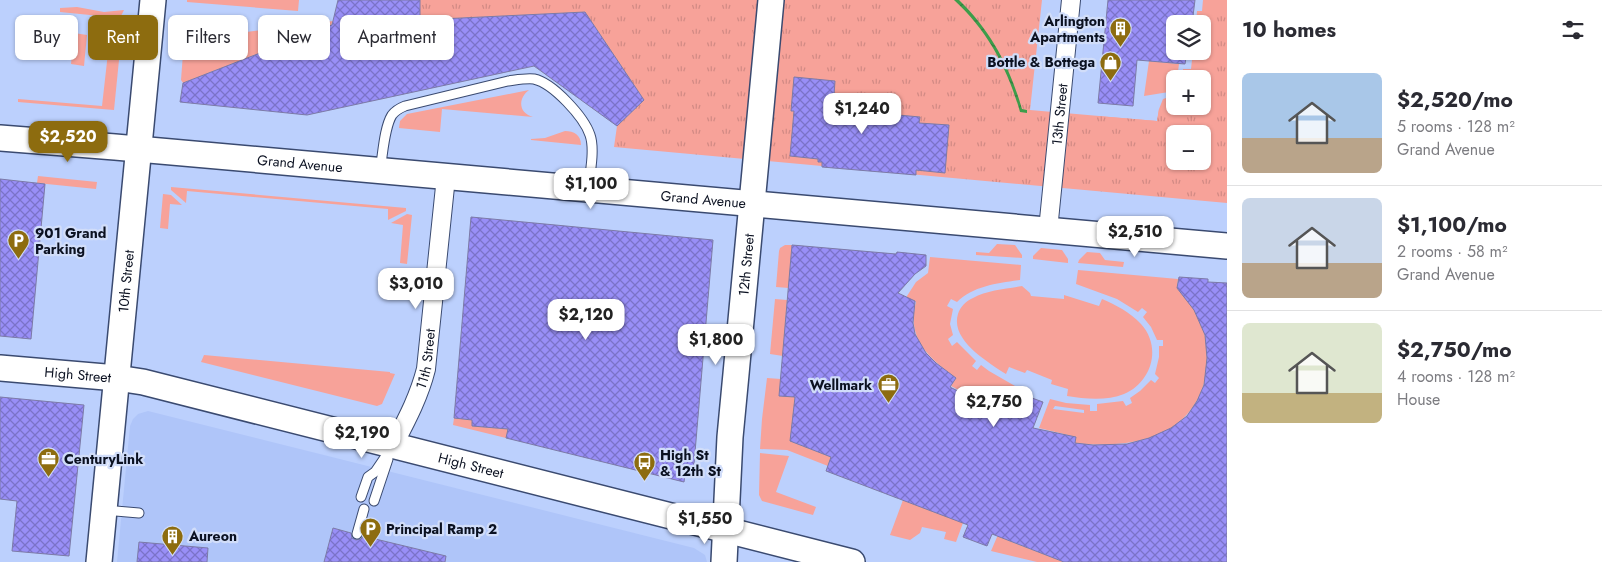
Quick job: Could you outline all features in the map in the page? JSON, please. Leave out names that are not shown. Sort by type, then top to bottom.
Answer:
[{"type":"main road","name":"10th Street","points":[[99,562],[153,0]]},
{"type":"main road","name":"12th Street","points":[[724,562],[727,531],[730,437],[771,0]]},
{"type":"main road","name":"Grand Avenue","points":[[0,138],[1227,246]]},
{"type":"main road","name":"High Street","points":[[0,368],[143,382],[852,562]]},
{"type":"street","name":"13th Street","points":[[1048,230],[1070,0]]},
{"type":"street","name":"11th Street","points":[[393,446],[411,411],[426,369],[446,176]]},
{"type":"lane","points":[[380,170],[389,122],[393,114],[398,110],[405,106],[508,81],[534,79],[555,90],[579,116],[590,135],[592,149],[588,189]]},
{"type":"lane","points":[[361,497],[368,477],[375,472],[393,446]]},
{"type":"lane","points":[[374,501],[393,446]]},
{"type":"lane","points":[[357,534],[364,509]]},
{"type":"lane","points":[[104,510],[139,513]]},
{"type":"shaded area","points":[[148,411],[694,548],[705,555],[707,562],[117,562],[130,426],[138,414]]},
{"type":"green space","points":[[187,0],[299,0],[298,11],[187,2]]},
{"type":"green space","points":[[420,0],[1042,0],[1030,110],[1157,121],[1159,109],[1166,110],[1166,115],[1211,115],[1211,70],[1217,0],[1227,0],[1227,203],[614,147],[617,126],[644,100],[585,12],[454,18],[454,15],[420,15]]},
{"type":"green space","points":[[1203,0],[1227,0],[1227,130],[1211,133],[1211,125],[1166,125],[1166,162],[1097,116],[1157,121],[1159,109],[1163,99],[1166,98],[1166,115],[1211,115],[1211,70],[1183,70],[1191,69],[1192,60],[1211,60],[1211,15],[1197,15],[1197,11],[1202,11]]},
{"type":"green space","points":[[77,7],[104,12],[124,10],[122,15],[90,15],[60,12],[60,8]]},
{"type":"green space","points":[[258,31],[258,54],[248,58],[248,32]]},
{"type":"green space","points":[[78,34],[87,35],[84,66],[71,64],[71,60],[78,60]]},
{"type":"green space","points":[[107,60],[119,60],[114,110],[18,102],[18,99],[102,106]]},
{"type":"green space","points":[[182,60],[242,60],[183,83],[181,80]]},
{"type":"green space","points":[[1149,61],[1179,64],[1178,70],[1166,70],[1166,92],[1144,96]]},
{"type":"green space","points":[[529,90],[525,93],[521,105],[524,112],[533,117],[442,109],[440,132],[399,128],[400,121],[407,114]]},
{"type":"green space","points":[[565,131],[576,134],[580,139],[581,145],[531,140],[545,138]]},
{"type":"green space","points":[[38,176],[97,182],[96,189],[37,183]]},
{"type":"green space","points":[[171,187],[406,208],[406,211],[388,220],[388,209],[187,191],[186,203],[171,190]]},
{"type":"green space","points":[[163,194],[171,195],[182,205],[170,204],[168,229],[160,228]]},
{"type":"green space","points":[[407,214],[412,215],[407,264],[400,263],[403,225],[391,223]]},
{"type":"green space","points":[[997,244],[1015,245],[1022,258],[976,255],[976,252],[989,253]]},
{"type":"green space","points":[[785,245],[792,245],[789,288],[776,287],[779,251]]},
{"type":"green space","points":[[1041,248],[1062,250],[1068,259],[1068,263],[1033,259],[1033,256]]},
{"type":"green space","points":[[1087,252],[1100,253],[1105,260],[1124,262],[1123,267],[1078,263]]},
{"type":"green space","points":[[930,257],[1021,265],[1020,280],[978,289],[970,292],[957,302],[951,299],[947,306],[953,309],[950,324],[953,335],[948,339],[952,346],[957,342],[976,361],[972,366],[977,370],[981,365],[1015,386],[1004,415],[951,386],[956,378],[929,355],[917,337],[914,327],[916,302],[907,298],[907,296],[916,282],[928,273]]},
{"type":"green space","points":[[1078,270],[1178,279],[1177,288],[1194,309],[1202,325],[1208,358],[1206,375],[1199,397],[1188,413],[1173,426],[1156,435],[1137,441],[1117,444],[1075,443],[1076,437],[1039,428],[1050,399],[1066,403],[1090,405],[1090,411],[1097,411],[1097,404],[1123,401],[1126,406],[1132,403],[1130,398],[1151,380],[1155,383],[1159,378],[1155,374],[1159,357],[1159,346],[1163,346],[1163,340],[1157,340],[1151,327],[1143,317],[1147,312],[1142,308],[1138,312],[1117,299],[1076,284]],"holes":[[[1055,406],[1084,410],[1084,413],[1053,409]]]},
{"type":"green space","points":[[1022,286],[1031,296],[1064,299],[1064,295],[1099,306],[1102,299],[1118,306],[1141,324],[1147,333],[1152,353],[1147,373],[1134,388],[1124,394],[1096,399],[1074,397],[1067,396],[1068,389],[1051,384],[1052,380],[1027,370],[1025,373],[1009,367],[1006,374],[981,357],[965,341],[960,333],[957,324],[960,309],[978,295]]},
{"type":"green space","points":[[775,299],[787,300],[783,356],[770,354]]},
{"type":"green space","points":[[204,355],[395,374],[382,404],[377,406],[201,362]]},
{"type":"green space","points":[[767,378],[781,379],[795,397],[790,441],[831,457],[828,466],[787,450],[760,449]]},
{"type":"green space","points":[[454,418],[472,420],[472,426],[508,429],[506,438],[453,425]]},
{"type":"green space","points":[[760,453],[789,456],[776,492],[816,507],[813,515],[762,501],[759,495]]},
{"type":"green space","points":[[903,500],[953,519],[968,509],[956,542],[944,539],[946,532],[922,527],[920,533],[910,540],[890,535]]},
{"type":"green space","points":[[1003,523],[1007,540],[1064,562],[1037,562],[991,551]]},
{"type":"water","points":[[954,0],[959,0],[990,37],[1012,79],[1022,109],[1027,110],[1027,113],[1020,112],[1003,66],[986,37],[977,24]]},
{"type":"building","points":[[338,0],[420,0],[420,15],[340,15],[340,60],[454,60],[454,18],[585,12],[644,100],[617,126],[534,66],[307,115],[180,102],[183,83],[242,60],[248,60],[248,58],[258,54],[258,60],[330,60],[330,26],[332,25]]},
{"type":"building","name":"Arlington Apartments","points":[[1108,0],[1195,0],[1193,15],[1166,15],[1166,60],[1186,60],[1185,64],[1137,60],[1133,106],[1098,103]]},
{"type":"building","points":[[794,77],[835,81],[833,109],[920,117],[919,123],[949,125],[945,173],[916,170],[916,175],[822,167],[822,162],[818,162],[818,159],[790,156],[794,111],[791,111]]},
{"type":"building","name":"901 Grand Parking","points":[[0,179],[45,184],[31,339],[0,336]]},
{"type":"building","points":[[471,217],[713,240],[693,476],[685,475],[684,482],[506,438],[508,429],[472,426],[472,420],[454,418]]},
{"type":"building","name":"Wellmark","points":[[792,245],[926,255],[926,266],[915,274],[898,293],[915,301],[913,323],[915,334],[926,353],[956,378],[950,387],[1009,418],[1018,393],[1043,402],[1033,428],[1076,437],[1075,443],[1093,445],[1127,444],[1149,438],[1171,428],[1187,416],[1197,401],[1204,385],[1207,358],[1205,335],[1194,310],[1177,288],[1179,277],[1208,279],[1208,282],[1227,283],[1227,562],[1064,562],[992,534],[987,546],[963,537],[968,525],[826,471],[831,457],[790,441],[795,397],[779,396]]},
{"type":"building","name":"CenturyLink","points":[[0,397],[84,405],[69,556],[12,551],[17,501],[0,499]]},
{"type":"building","name":"Principal Ramp 2","points":[[333,528],[351,533],[352,538],[356,540],[361,539],[363,536],[446,556],[445,562],[324,562]]},
{"type":"building","name":"Aureon","points":[[139,542],[208,548],[207,562],[137,562]]},
{"type":"place","name":"Arlington Apartments","points":[[1121,48]]},
{"type":"place","name":"Bottle & Bottega","points":[[1111,81]]},
{"type":"place","name":"901 Grand Parking","points":[[19,260]]},
{"type":"place","name":"Wellmark","points":[[888,404]]},
{"type":"place","name":"CenturyLink","points":[[48,478]]},
{"type":"place","name":"High St & 12th St","points":[[644,482]]},
{"type":"place","name":"Principal Ramp 2","points":[[370,548]]},
{"type":"place","name":"Aureon","points":[[173,555]]}]
